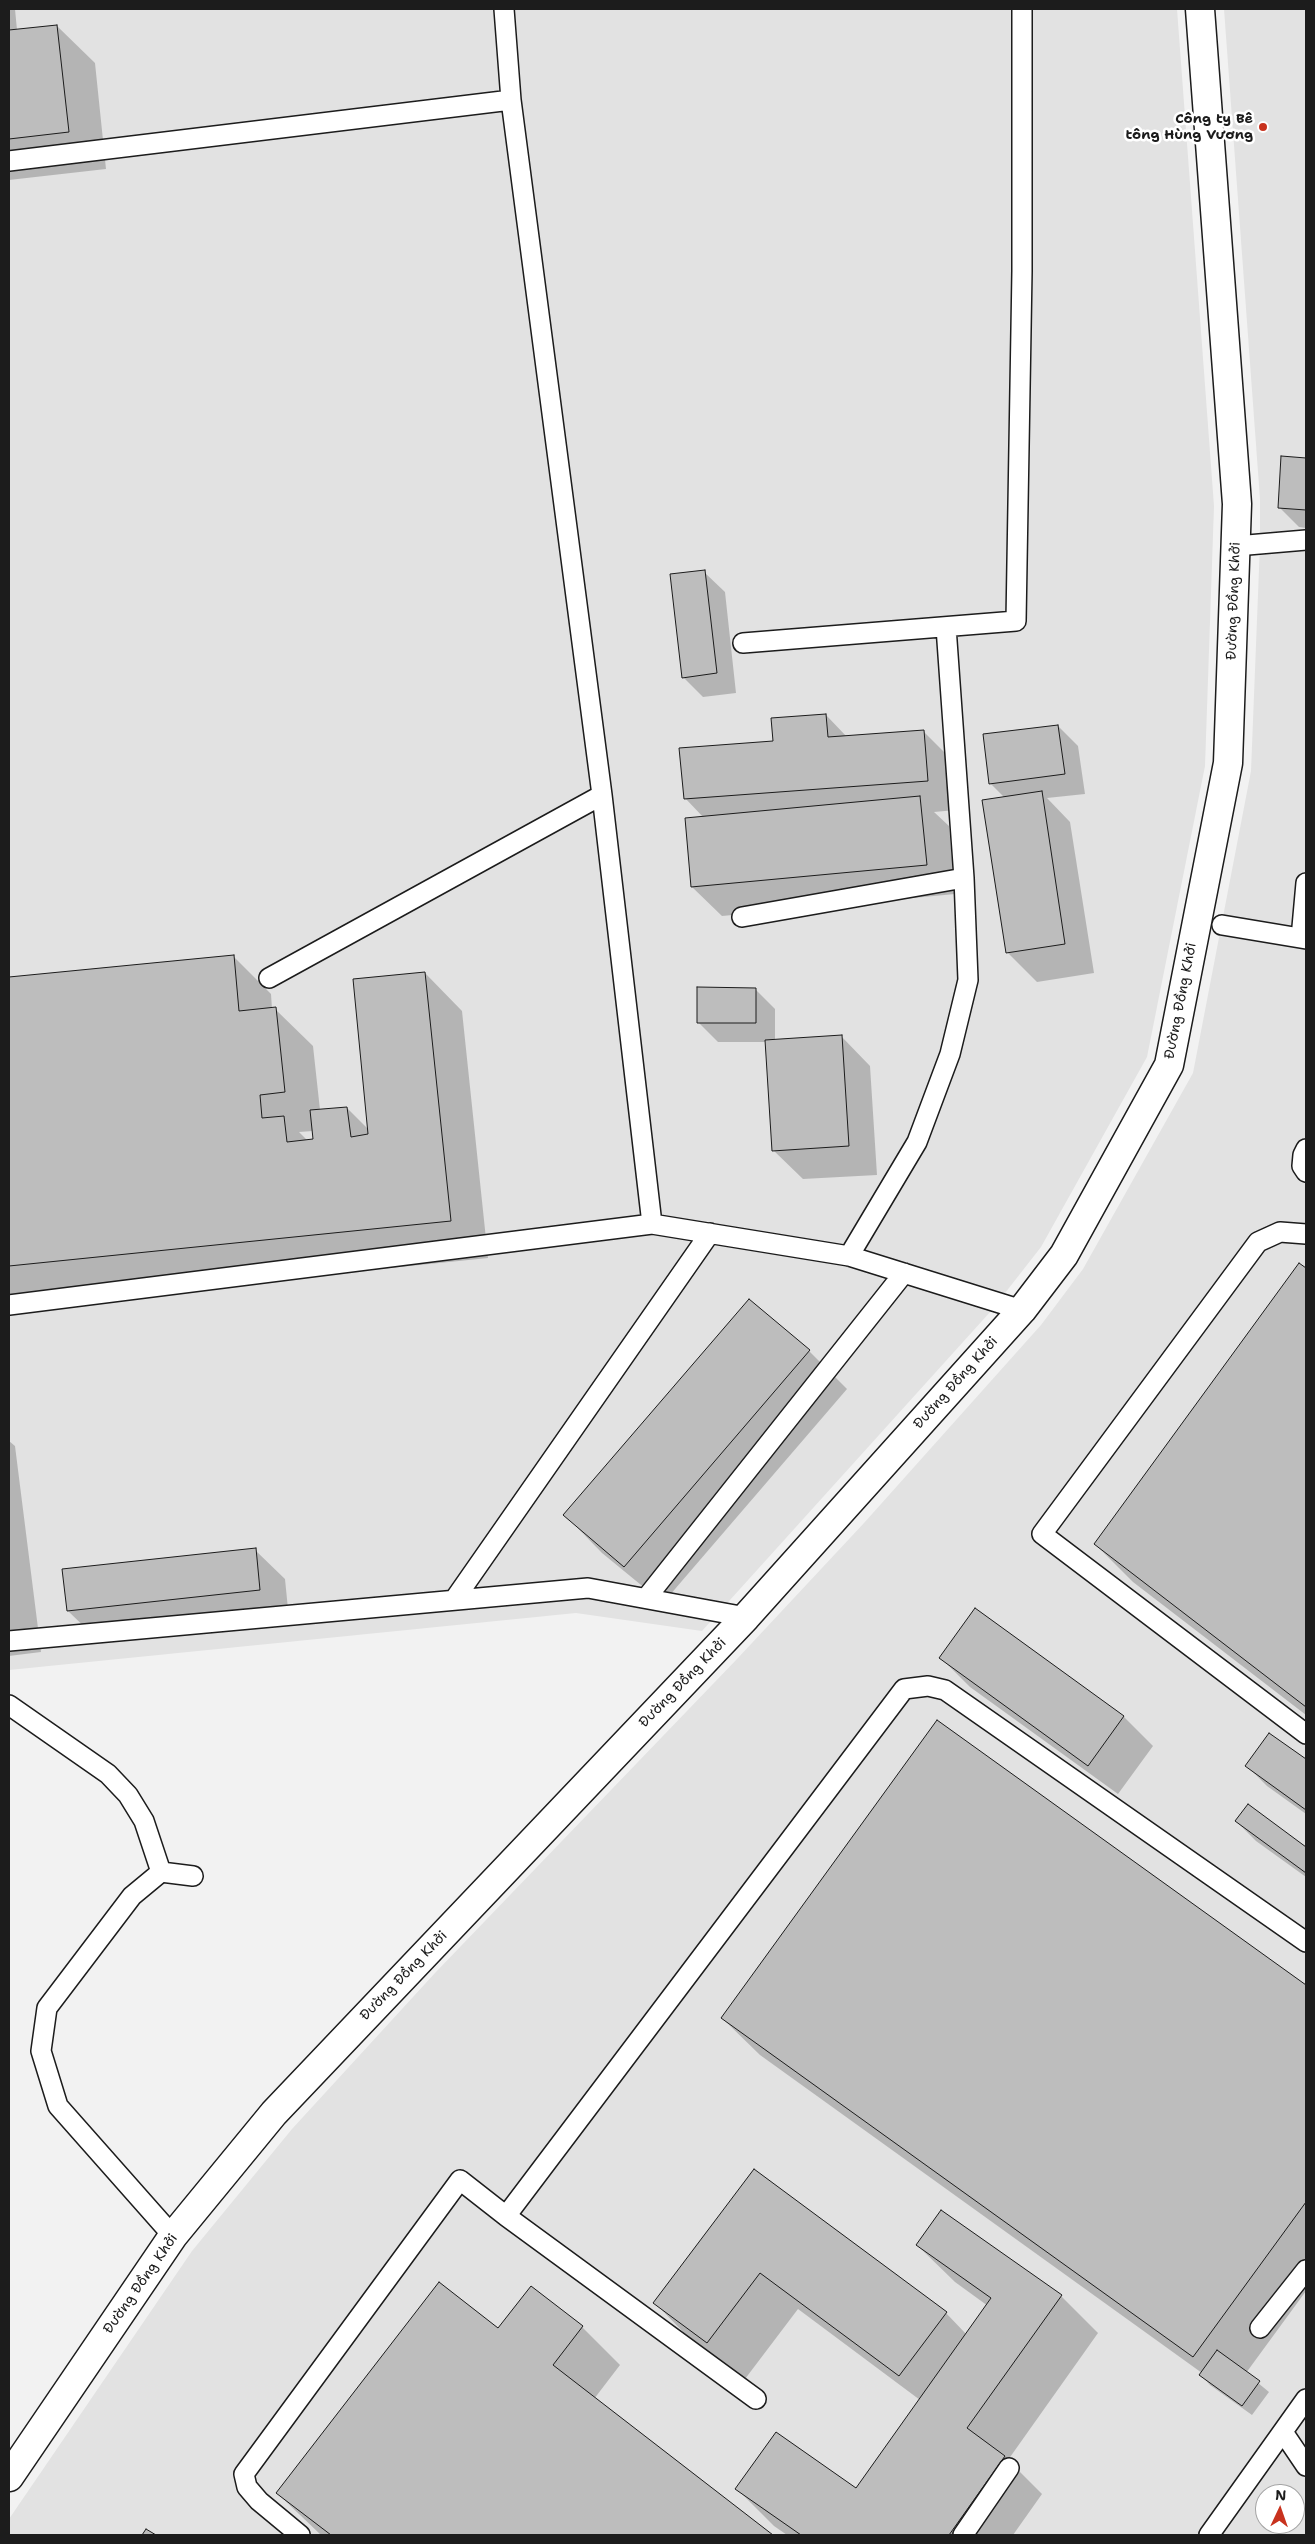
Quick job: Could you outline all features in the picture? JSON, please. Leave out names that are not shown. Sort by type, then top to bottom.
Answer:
[{"type":"main road","name":"Đường Đồng Khởi","points":[[9,2476],[173,2236],[274,2113],[746,1617],[1022,1310],[1064,1254],[1169,1065],[1228,764],[1236,546],[1237,504],[1200,9]]},
{"type":"lane","points":[[504,9],[511,100],[602,795],[652,1224]]},
{"type":"lane","points":[[743,643],[1016,621],[1022,271],[1022,9]]},
{"type":"lane","points":[[9,160],[511,100]]},
{"type":"lane","points":[[1236,546],[1306,540]]},
{"type":"lane","points":[[849,1256],[917,1142],[950,1054],[968,980],[964,878],[946,627]]},
{"type":"lane","points":[[269,978],[602,795]]},
{"type":"lane","points":[[742,917],[964,878]]},
{"type":"lane","points":[[1222,925],[1303,938],[1306,883]]},
{"type":"lane","points":[[1306,1149],[1303,1154],[1302,1166],[1306,1172]]},
{"type":"lane","points":[[9,1305],[652,1224],[849,1256],[1022,1310]]},
{"type":"lane","points":[[1306,1234],[1280,1232],[1258,1242],[1042,1534],[1306,1734]]},
{"type":"lane","points":[[454,1600],[710,1233]]},
{"type":"lane","points":[[647,1597],[904,1273]]},
{"type":"lane","points":[[9,1640],[588,1588],[647,1597],[746,1617]]},
{"type":"lane","points":[[506,2216],[904,1689],[928,1686],[945,1690],[1306,1942]]},
{"type":"lane","points":[[9,1705],[108,1774],[128,1795],[144,1821],[160,1872]]},
{"type":"lane","points":[[173,2236],[58,2106],[41,2051],[47,2008],[132,1896],[160,1872],[193,1876]]},
{"type":"lane","points":[[300,2535],[259,2501],[247,2487],[244,2474],[460,2180],[506,2216],[756,2399]]},
{"type":"lane","points":[[1260,2328],[1306,2270]]},
{"type":"lane","points":[[1209,2535],[1306,2399]]},
{"type":"lane","points":[[1283,2432],[1306,2466]]},
{"type":"lane","points":[[963,2535],[1009,2468]]},
{"type":"shaded area","points":[[9,9],[1177,9],[1214,506],[1205,766],[1147,1057],[1041,1247],[991,1311],[702,1631],[576,1613],[9,1670]]},
{"type":"shaded area","points":[[1224,9],[1306,9],[1306,2535],[9,2535],[9,2519],[192,2251],[292,2129],[435,1973],[737,1659],[864,1523],[1041,1325],[1083,1269],[1193,1073],[1251,771],[1260,499]]},
{"type":"building","points":[[57,25],[69,132],[9,139],[9,30]]},
{"type":"building","points":[[1281,456],[1306,458],[1306,510],[1278,508]]},
{"type":"building","points":[[705,570],[717,673],[682,678],[670,574]]},
{"type":"building","points":[[826,714],[828,737],[924,730],[928,781],[684,799],[679,748],[773,741],[771,718]]},
{"type":"building","points":[[1058,725],[1065,774],[989,784],[983,734]]},
{"type":"building","points":[[1042,791],[1065,944],[1006,953],[982,800]]},
{"type":"building","points":[[920,796],[927,865],[691,887],[685,818]]},
{"type":"building","points":[[234,955],[239,1011],[276,1007],[285,1092],[260,1095],[262,1118],[284,1116],[287,1142],[313,1139],[310,1110],[347,1107],[351,1137],[368,1134],[353,979],[425,972],[451,1221],[9,1266],[9,977]]},
{"type":"building","points":[[697,987],[756,988],[756,1023],[697,1023]]},
{"type":"building","points":[[842,1035],[849,1146],[772,1151],[765,1040]]},
{"type":"building","points":[[1299,1263],[1306,1268],[1306,1707],[1094,1544]]},
{"type":"building","points":[[749,1299],[810,1350],[624,1567],[563,1515]]},
{"type":"building","points":[[256,1548],[260,1590],[67,1611],[62,1569]]},
{"type":"building","points":[[975,1608],[1124,1716],[1088,1766],[939,1658]]},
{"type":"building","points":[[937,1720],[1306,1985],[1306,2202],[1193,2357],[721,2018]]},
{"type":"building","points":[[1269,1733],[1306,1759],[1306,1810],[1245,1766]]},
{"type":"building","points":[[1248,1804],[1306,1847],[1306,1873],[1235,1821]]},
{"type":"building","points":[[754,2169],[947,2312],[899,2376],[760,2273],[707,2343],[653,2303]]},
{"type":"building","points":[[941,2210],[1062,2295],[967,2428],[1005,2456],[949,2535],[801,2535],[735,2489],[776,2432],[856,2488],[991,2298],[916,2245]]},
{"type":"building","points":[[439,2282],[498,2328],[531,2286],[583,2326],[553,2365],[773,2535],[331,2535],[276,2493]]},
{"type":"building","points":[[1217,2350],[1260,2381],[1242,2406],[1199,2375]]},
{"type":"building","points":[[146,2529],[156,2535],[142,2535]]},
{"type":"place","name":"Công ty Bê tông Hùng Vương","points":[[1263,127]]}]
